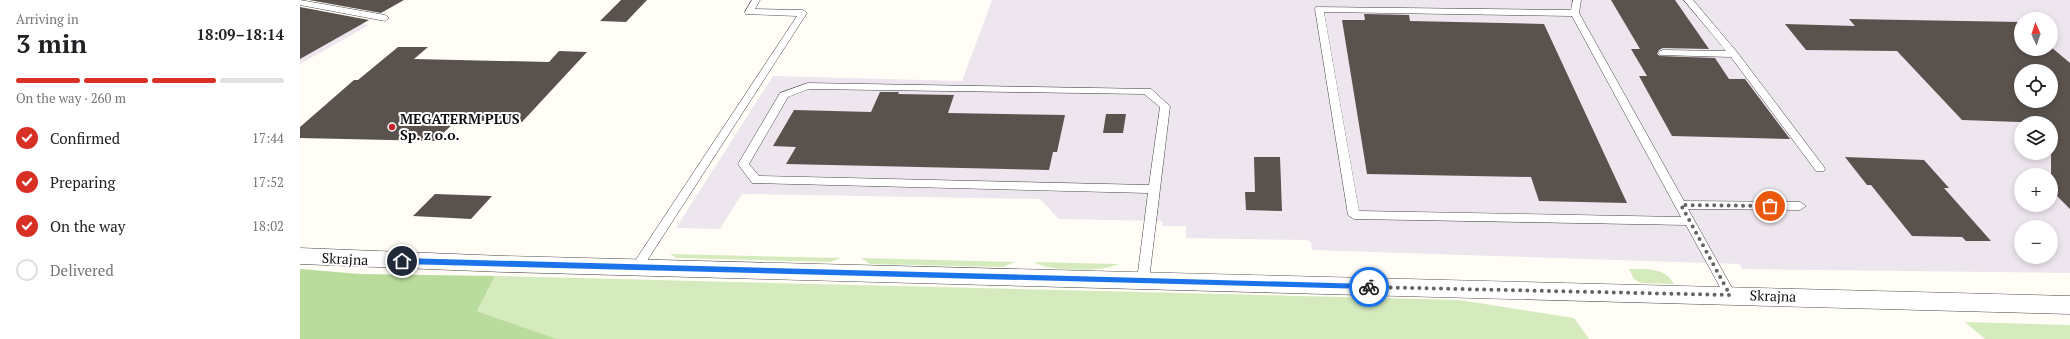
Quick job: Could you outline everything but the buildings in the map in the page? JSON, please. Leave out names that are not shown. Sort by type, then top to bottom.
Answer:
[{"type":"street","name":"Skrajna","points":[[300,256],[342,259],[2070,304]]},
{"type":"lane","points":[[637,267],[803,13],[748,12],[756,0]]},
{"type":"lane","points":[[1577,0],[1575,13],[1730,295]]},
{"type":"lane","points":[[1688,0],[1734,54],[1820,169]]},
{"type":"lane","points":[[300,2],[385,18]]},
{"type":"lane","points":[[1575,13],[1319,9],[1354,215],[1689,220]]},
{"type":"lane","points":[[1663,53],[1734,54]]},
{"type":"lane","points":[[1143,280],[1155,189],[1165,106],[1147,91],[808,86],[784,95],[743,164],[756,180],[1155,189]]},
{"type":"lane","points":[[1681,205],[1800,206]]},
{"type":"shaded area","points":[[992,0],[2070,0],[2070,273],[1742,269],[1739,264],[1312,250],[1311,242],[1306,240],[1186,238],[1186,226],[1162,226],[1162,221],[1059,219],[1040,199],[742,194],[720,229],[676,228],[773,76],[962,81]]},
{"type":"shaded area","points":[[300,12],[369,25],[300,64]]},
{"type":"green space","points":[[670,254],[841,258],[830,262],[677,258]]},
{"type":"green space","points":[[861,258],[1015,262],[1003,267],[870,264]]},
{"type":"green space","points":[[1034,262],[1119,264],[1112,267],[1076,270],[1051,268]]},
{"type":"green space","points":[[300,269],[360,274],[495,276],[477,311],[557,339],[300,339]]},
{"type":"green space","points":[[1629,269],[1648,269],[1666,274],[1674,284],[1641,283],[1634,279]]},
{"type":"green space","points":[[495,276],[1459,300],[1574,318],[1589,339],[557,339],[477,311]]},
{"type":"green space","points":[[1965,322],[2070,325],[2070,339],[1985,339]]},
{"type":"way so far","points":[[1369,287],[1730,295],[1681,205],[1770,206]]},
{"type":"place","name":"MEGATERM PLUS Sp. z o.o.","points":[[392,127]]},
{"type":"route","points":[[402,261],[1369,287]]}]
